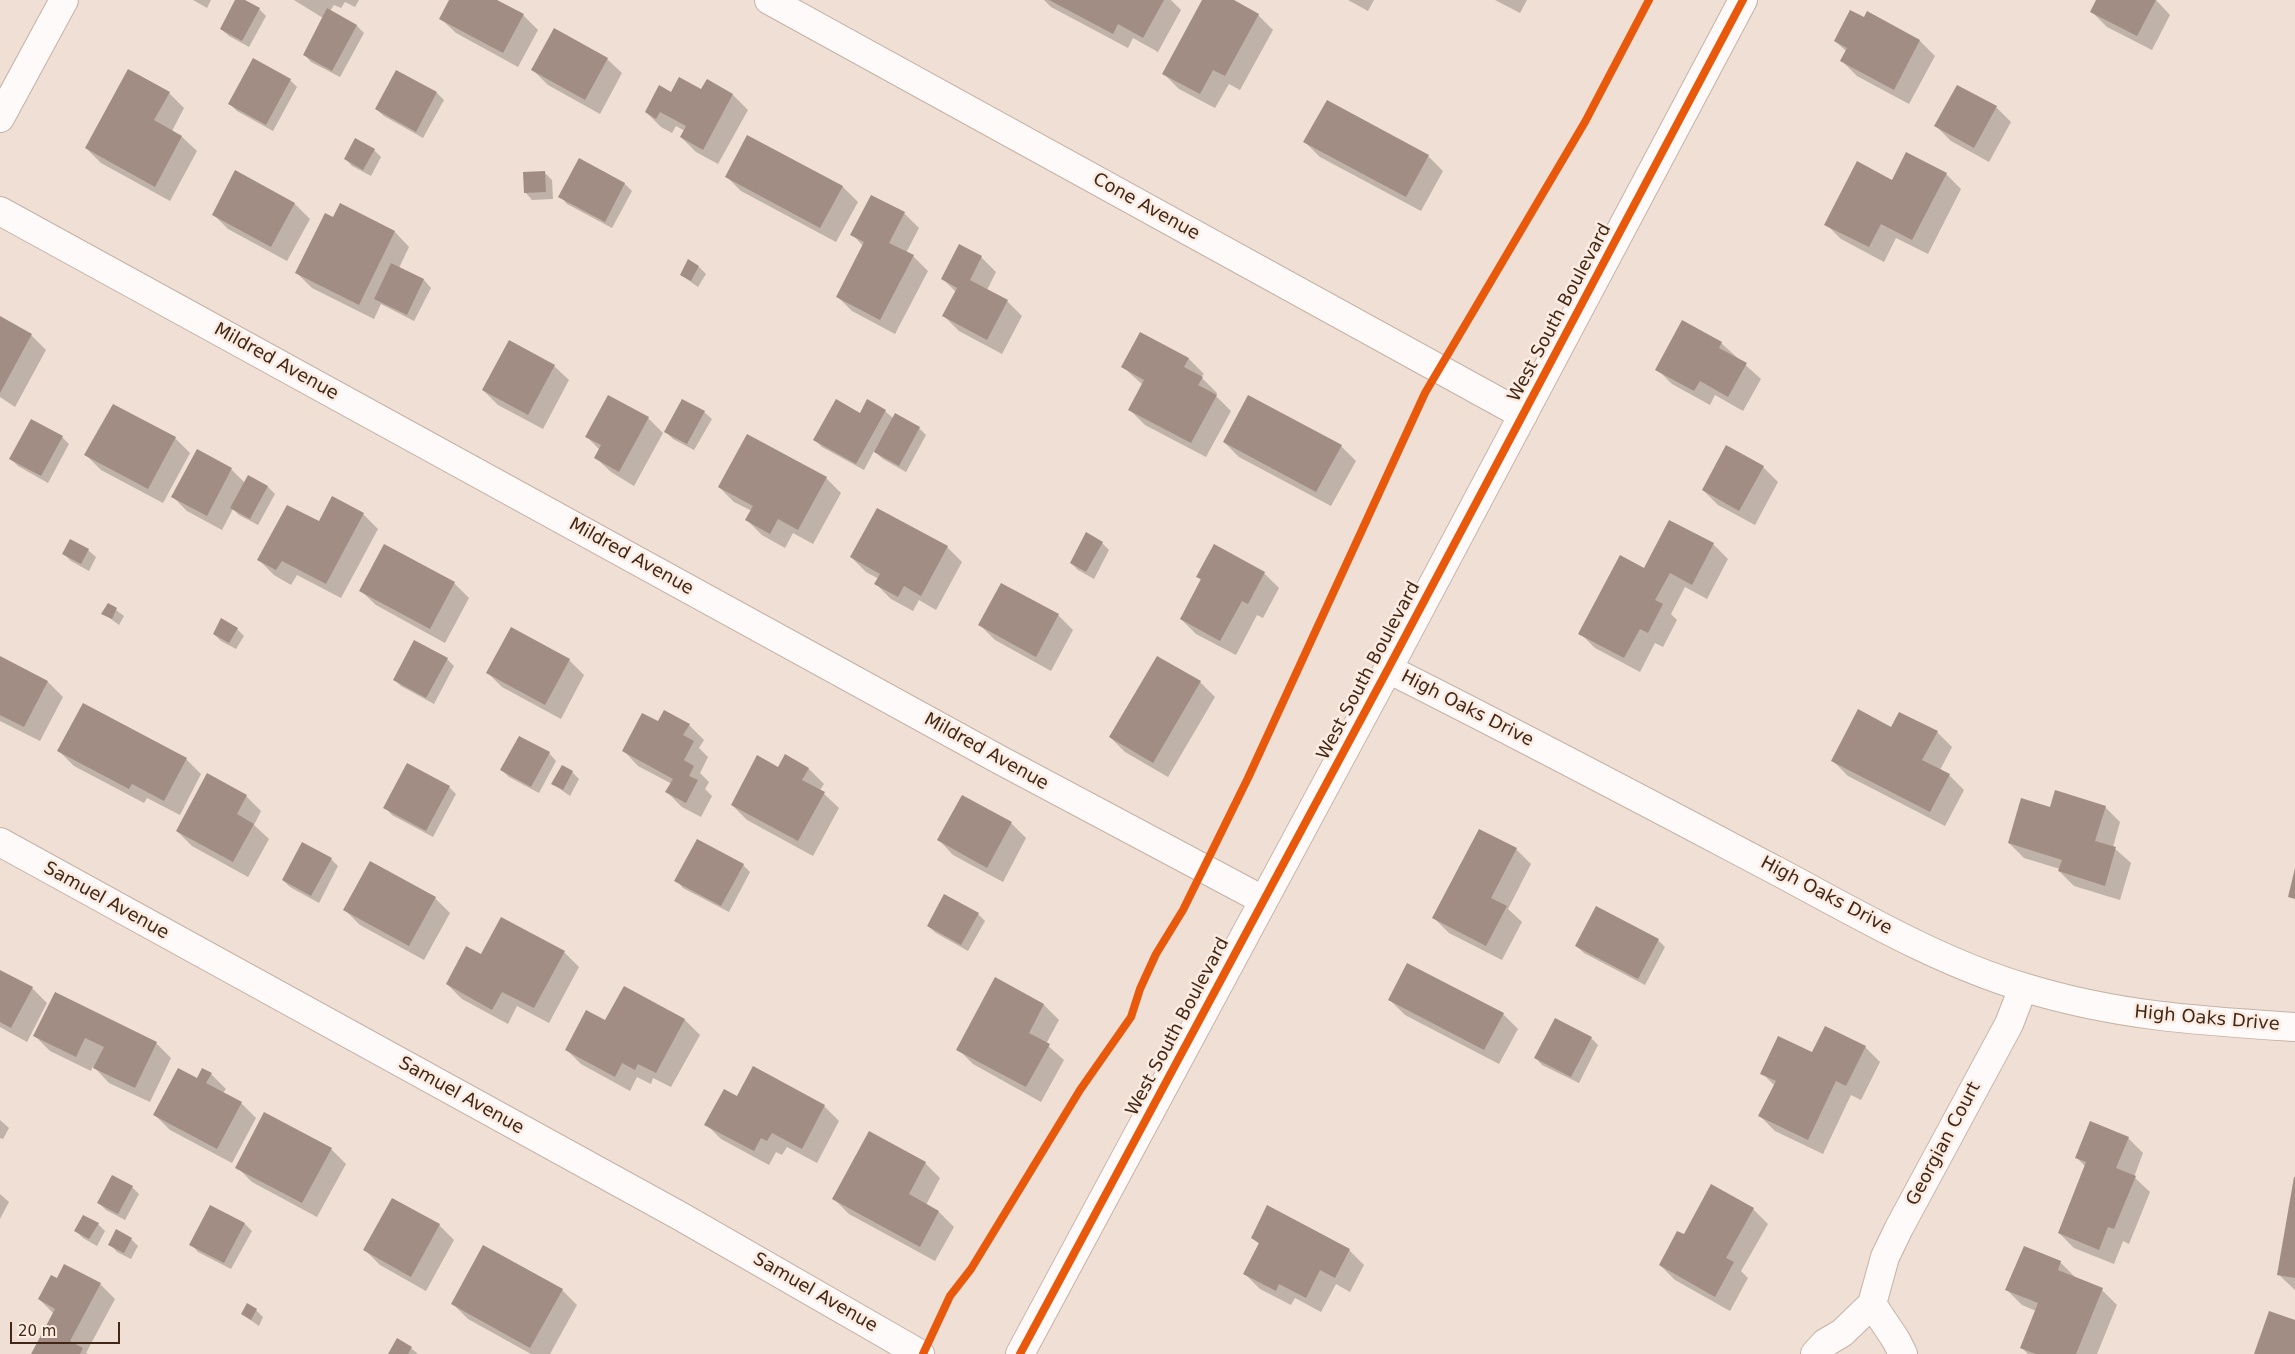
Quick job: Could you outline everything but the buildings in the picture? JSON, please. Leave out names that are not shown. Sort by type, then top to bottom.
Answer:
[{"type":"street","points":[[0,118],[64,0]]},
{"type":"street","name":"Cone Avenue","points":[[769,0],[1523,415]]},
{"type":"street","name":"West South Boulevard","points":[[1020,1354],[1388,669],[1743,0]]},
{"type":"street","name":"Mildred Avenue","points":[[0,211],[1000,760],[1263,900]]},
{"type":"street","name":"High Oaks Drive","points":[[1388,669],[1887,929],[1964,965],[2023,988],[2105,1008],[2152,1017],[2295,1027]]},
{"type":"street","name":"Samuel Avenue","points":[[0,842],[680,1216],[920,1354]]},
{"type":"street","name":"Georgian Court","points":[[1815,1354],[1825,1343],[1842,1333],[1872,1304],[1889,1250],[2009,1024],[2023,988]]},
{"type":"street","points":[[1872,1304],[1903,1354]]},
{"type":"cycle path","points":[[923,1354],[950,1296],[971,1269],[1080,1090],[1131,1017],[1140,989],[1156,954],[1183,910],[1248,778],[1425,393],[1585,122],[1649,0]]},
{"type":"cycle path","points":[[1020,1354],[1388,669],[1743,0]]}]
